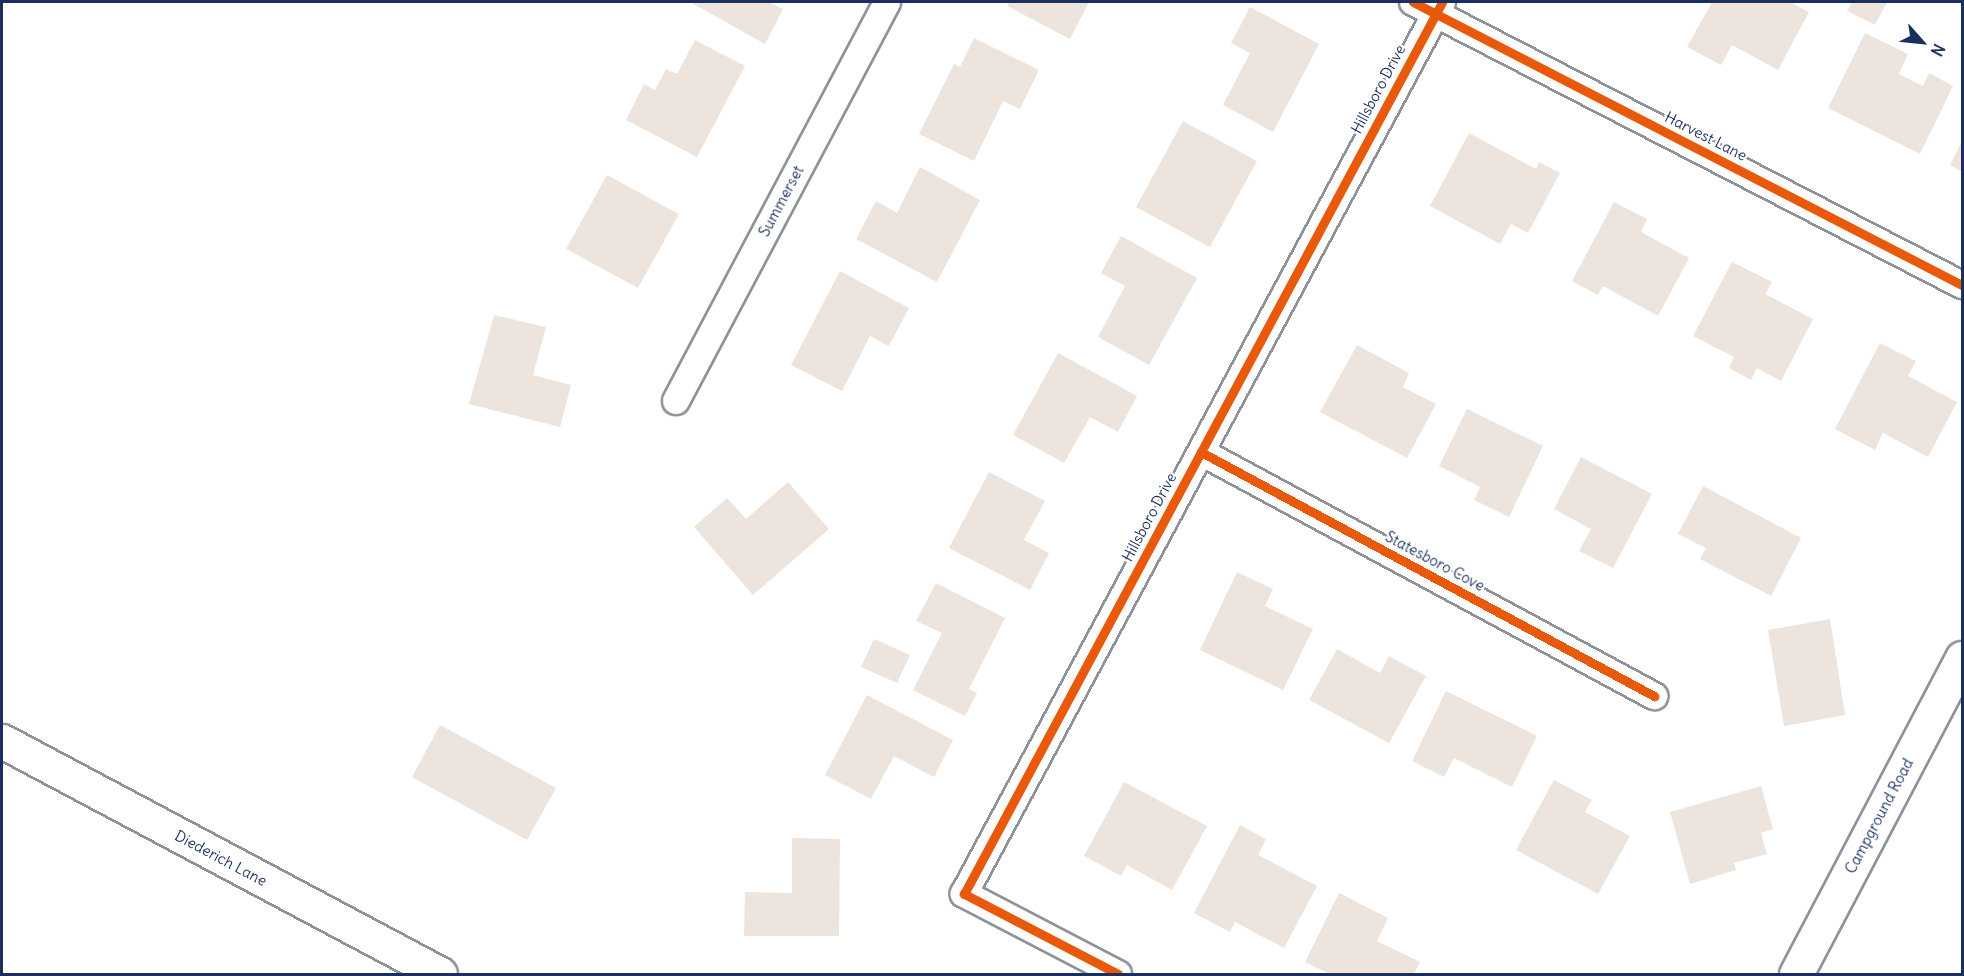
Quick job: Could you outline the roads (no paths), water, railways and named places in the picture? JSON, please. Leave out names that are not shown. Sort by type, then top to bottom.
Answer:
[{"type":"street","name":"Summerset","points":[[676,401],[887,2]]},
{"type":"street","points":[[1413,2],[1439,8]]},
{"type":"street","name":"Harvest Lane","points":[[1439,8],[1962,285]]},
{"type":"street","name":"Hillsboro Drive","points":[[1118,975],[964,894],[1439,8]]},
{"type":"street","name":"Statesboro Cove","points":[[1201,452],[1654,696]]},
{"type":"street","name":"Campground Road","points":[[1796,975],[1962,658]]},
{"type":"street","name":"Diederich Lane","points":[[2,741],[440,975]]}]
